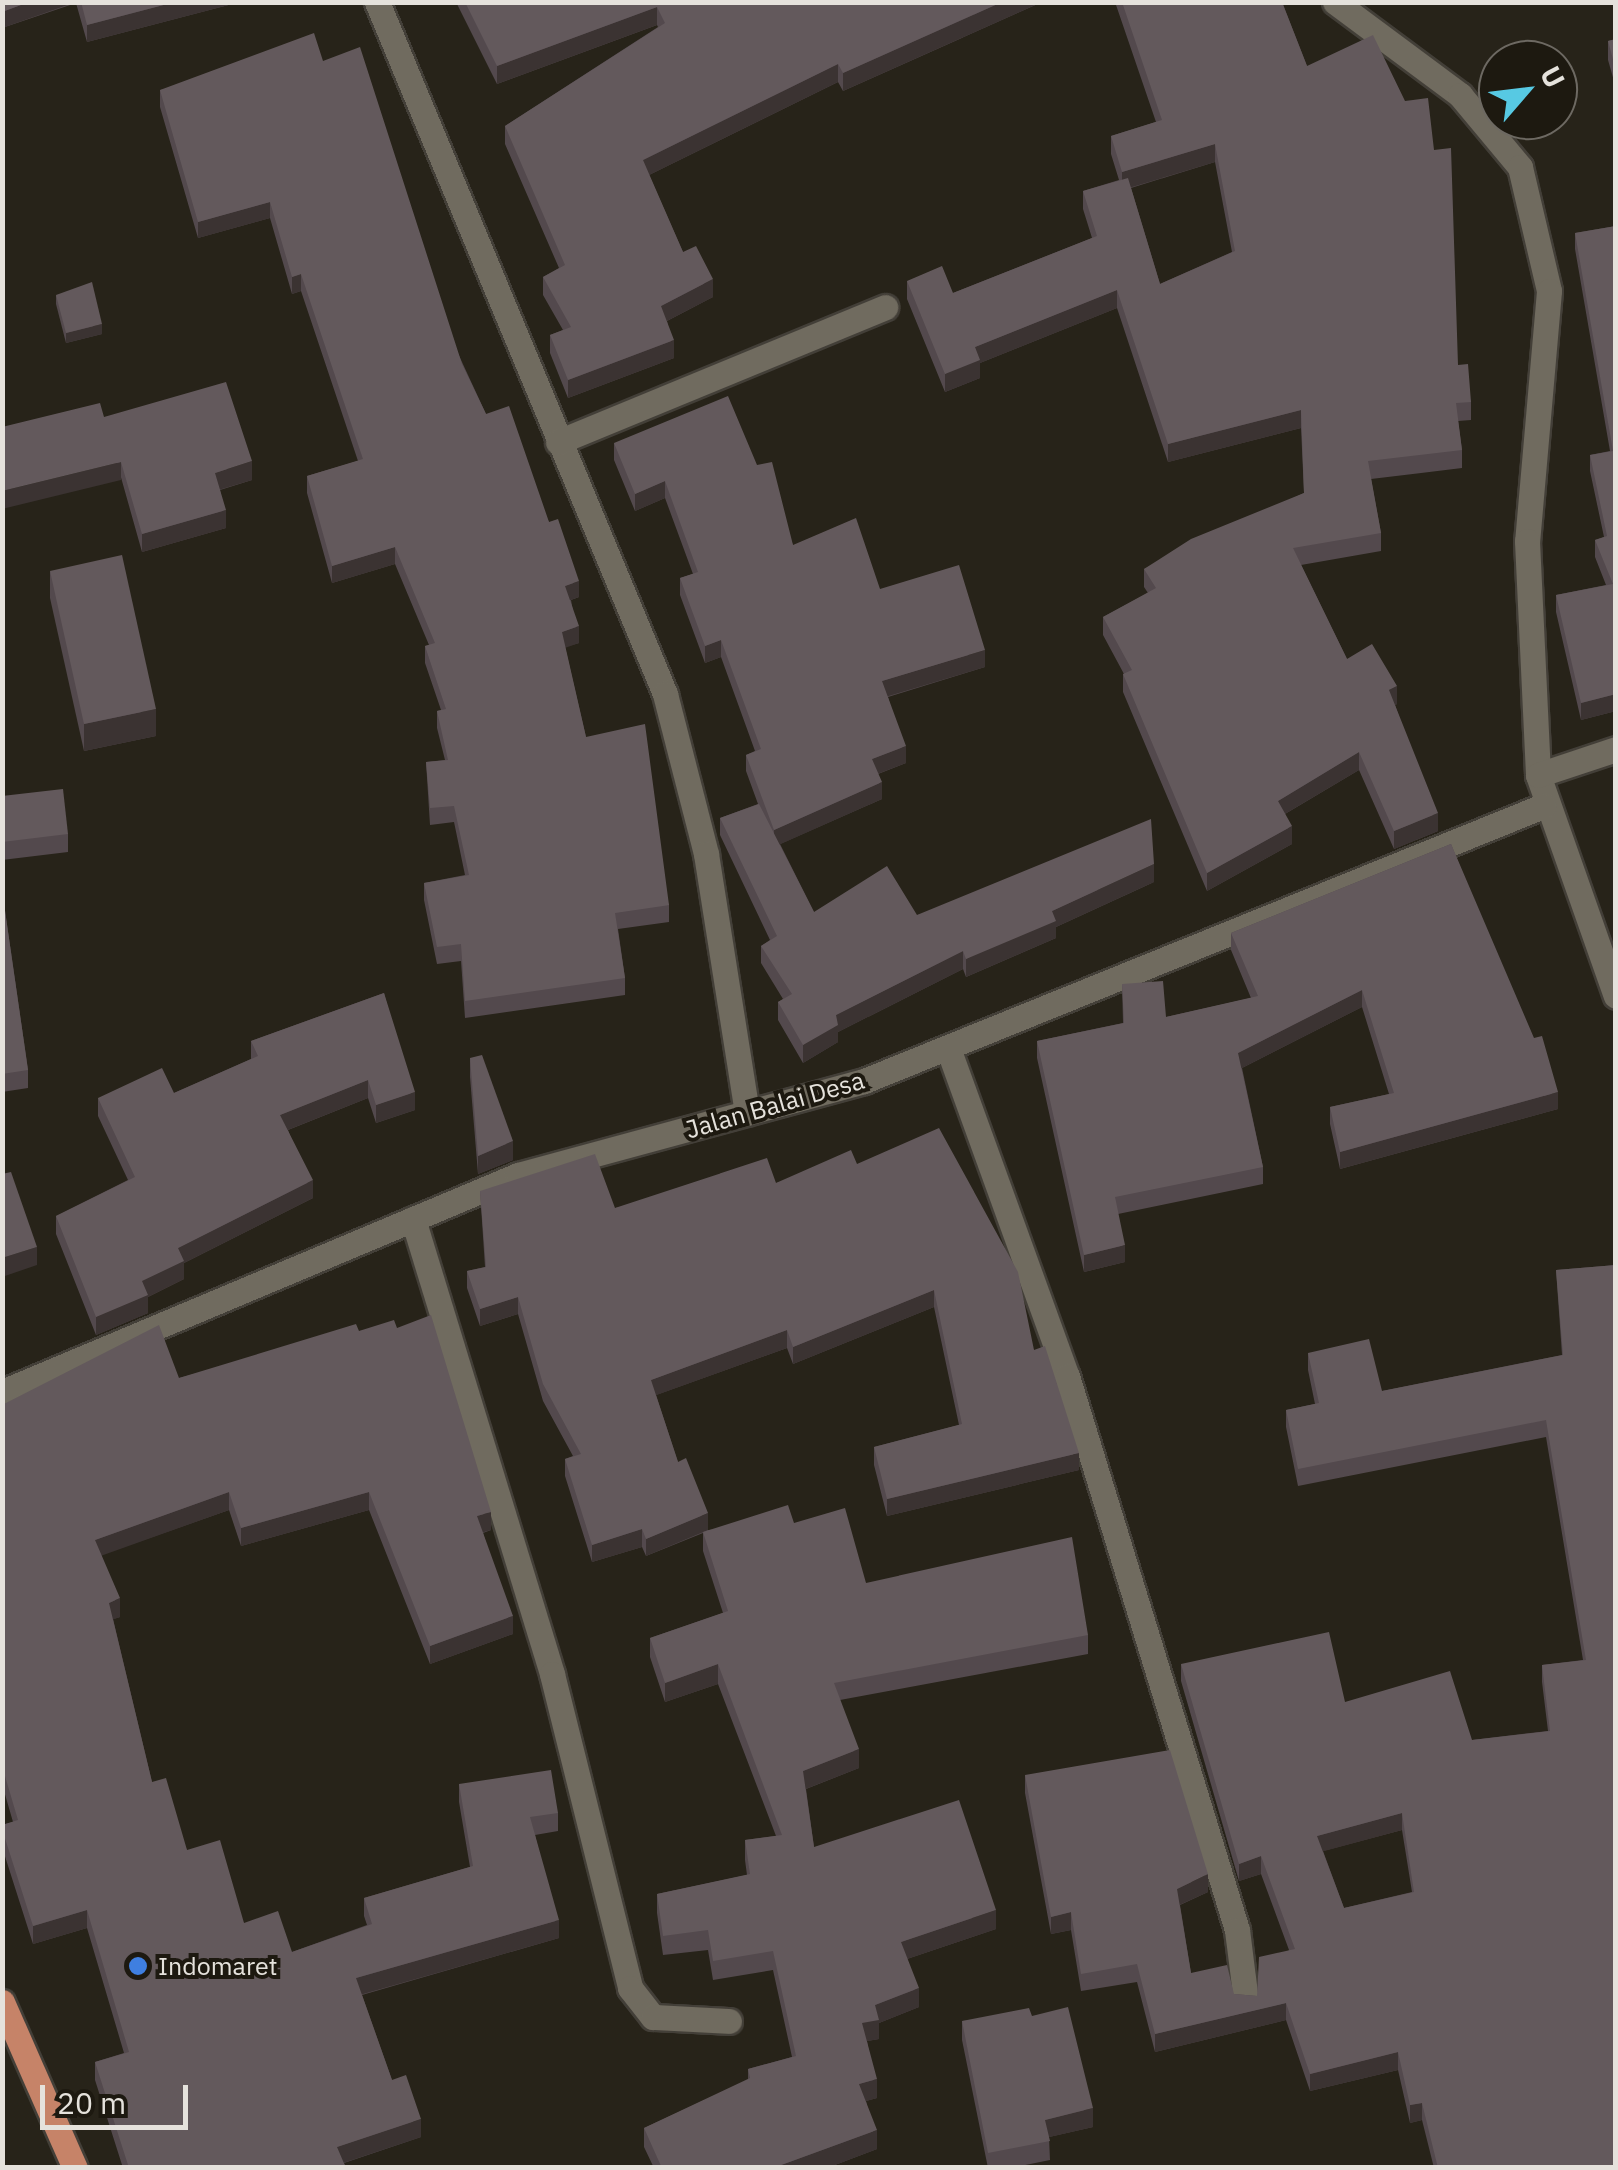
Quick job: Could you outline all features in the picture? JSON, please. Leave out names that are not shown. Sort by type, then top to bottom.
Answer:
[{"type":"main road","points":[[2,2002],[74,2168]]},
{"type":"street","points":[[377,2],[664,694],[706,854],[747,1113]]},
{"type":"street","points":[[1334,2],[1460,95],[1520,167],[1549,291],[1527,541],[1538,775],[1543,806],[1616,996]]},
{"type":"street","points":[[558,442],[885,307]]},
{"type":"street","points":[[1538,775],[1616,749]]},
{"type":"street","name":"Jalan Balai Desa","points":[[2,1392],[518,1175],[747,1113],[948,1048],[1543,806]]},
{"type":"street","points":[[948,1048],[1068,1376],[1237,1930],[1246,2002]]},
{"type":"street","points":[[413,1219],[552,1674],[630,1988],[652,2018],[729,2022]]},
{"type":"building","points":[[2,2],[29,2],[2,12]]},
{"type":"building","points":[[81,2],[175,2],[87,25]]},
{"type":"building","points":[[465,2],[1002,2],[843,73],[838,64],[643,160],[683,252],[696,246],[713,279],[661,306],[674,340],[568,380],[550,335],[571,327],[543,277],[565,265],[505,126],[665,23],[657,7],[497,66]]},
{"type":"building","points":[[1122,2],[1282,2],[1307,66],[1373,35],[1405,101],[1428,98],[1434,150],[1451,148],[1458,365],[1468,364],[1471,402],[1456,403],[1462,450],[1368,461],[1381,533],[1293,548],[1347,659],[1372,644],[1397,686],[1389,690],[1438,813],[1394,831],[1359,752],[1278,801],[1292,826],[1207,873],[1123,674],[1132,670],[1103,617],[1156,588],[1144,569],[1191,539],[1304,493],[1301,410],[1168,444],[1117,290],[975,347],[980,360],[945,374],[907,281],[942,266],[953,293],[1097,236],[1083,191],[1128,178],[1160,284],[1235,251],[1215,144],[1122,172],[1111,136],[1162,120]]},
{"type":"building","points":[[314,33],[323,61],[360,47],[462,364],[486,414],[509,406],[549,522],[558,519],[579,581],[565,586],[579,626],[562,632],[586,737],[645,724],[669,905],[615,913],[625,978],[465,1001],[461,944],[437,947],[424,883],[469,875],[454,806],[430,808],[426,762],[448,760],[437,711],[446,709],[425,646],[435,643],[395,547],[332,566],[307,476],[363,459],[301,274],[292,277],[270,202],[198,222],[160,90]]},
{"type":"building","points":[[1616,39],[1616,70],[1608,41]]},
{"type":"building","points":[[1616,226],[1616,694],[1581,703],[1556,595],[1613,584],[1595,540],[1607,536],[1590,455],[1613,451],[1575,233]]},
{"type":"building","points":[[92,282],[102,324],[66,333],[56,295]]},
{"type":"building","points":[[226,382],[252,461],[215,473],[226,510],[142,534],[121,462],[2,491],[2,427],[100,403],[104,417]]},
{"type":"building","points":[[728,396],[757,465],[772,462],[793,545],[856,518],[880,589],[959,565],[985,650],[882,681],[906,746],[872,759],[882,782],[774,830],[746,755],[761,749],[721,640],[705,646],[680,578],[698,572],[665,481],[635,494],[614,443]]},
{"type":"building","points":[[122,555],[156,709],[84,724],[50,571]]},
{"type":"building","points":[[63,789],[68,834],[2,842],[2,796]]},
{"type":"building","points":[[759,804],[814,912],[887,866],[917,915],[1151,819],[1154,864],[1052,911],[1056,921],[966,959],[963,951],[836,1015],[838,1025],[803,1045],[778,1002],[792,994],[761,946],[777,936],[720,818]]},
{"type":"building","points":[[1451,844],[1534,1038],[1542,1036],[1558,1092],[1340,1152],[1330,1107],[1394,1093],[1362,990],[1238,1053],[1263,1167],[1115,1197],[1125,1245],[1084,1255],[1037,1041],[1124,1023],[1122,984],[1163,981],[1166,1017],[1258,996],[1231,933]]},
{"type":"building","points":[[2,890],[28,1070],[2,1074]]},
{"type":"building","points":[[384,993],[415,1092],[376,1105],[368,1080],[280,1115],[313,1180],[178,1248],[184,1261],[142,1281],[148,1295],[96,1317],[56,1216],[135,1177],[98,1098],[162,1068],[174,1093],[258,1056],[251,1041]]},
{"type":"building","points":[[482,1055],[513,1141],[478,1156],[470,1058]]},
{"type":"building","points":[[939,1128],[1018,1272],[1034,1350],[1045,1346],[1079,1453],[887,1499],[874,1447],[962,1424],[934,1290],[793,1347],[787,1330],[651,1380],[678,1462],[686,1458],[708,1513],[646,1539],[642,1529],[592,1545],[565,1459],[581,1454],[543,1384],[518,1297],[480,1309],[467,1271],[486,1267],[480,1191],[595,1154],[615,1208],[767,1158],[776,1183],[851,1150],[857,1164]]},
{"type":"building","points":[[11,1172],[37,1247],[2,1258],[2,1174]]},
{"type":"building","points":[[1616,1265],[1616,2168],[1438,2168],[1422,2103],[1410,2105],[1398,2052],[1310,2074],[1286,2003],[1155,2034],[1137,1964],[1081,1974],[1071,1912],[1051,1917],[1025,1775],[1170,1750],[1208,1874],[1177,1889],[1191,1973],[1227,1965],[1234,1994],[1257,1996],[1259,1957],[1295,1949],[1261,1856],[1239,1864],[1181,1664],[1329,1632],[1345,1702],[1450,1671],[1472,1740],[1550,1731],[1542,1665],[1586,1660],[1546,1420],[1298,1469],[1286,1410],[1319,1403],[1308,1353],[1369,1339],[1382,1391],[1563,1355],[1556,1270]],"holes":[[[1402,1813],[1414,1892],[1344,1908],[1317,1836]]]},
{"type":"building","points":[[431,1315],[491,1512],[477,1516],[513,1616],[430,1646],[369,1492],[241,1528],[229,1492],[95,1540],[120,1598],[109,1603],[152,1782],[166,1778],[187,1850],[220,1840],[244,1923],[278,1911],[292,1952],[372,1924],[364,1898],[473,1866],[459,1784],[551,1770],[558,1813],[530,1817],[559,1920],[356,1978],[392,2080],[406,2075],[421,2119],[337,2147],[346,2168],[129,2168],[95,2062],[129,2052],[87,1910],[33,1926],[2,1829],[2,1825],[18,1820],[2,1766],[2,1405],[159,1325],[179,1378],[356,1324],[359,1331],[394,1320],[397,1328]]},
{"type":"building","points":[[788,1505],[794,1523],[845,1508],[866,1583],[1072,1537],[1088,1635],[834,1683],[859,1749],[803,1771],[814,1847],[959,1800],[996,1910],[901,1942],[919,1988],[875,2005],[879,2020],[862,2023],[877,2079],[859,2084],[877,2130],[773,2168],[658,2168],[661,2166],[644,2128],[750,2078],[748,2069],[796,2056],[773,1951],[713,1961],[708,1930],[663,1936],[657,1894],[750,1874],[745,1840],[782,1835],[718,1664],[665,1683],[650,1638],[728,1611],[703,1532]]},
{"type":"building","points":[[1068,2007],[1093,2108],[1045,2120],[1050,2141],[988,2153],[962,2021],[1029,2008],[1032,2016]]},
{"type":"place","name":"Indomaret","points":[[138,1966]]}]
